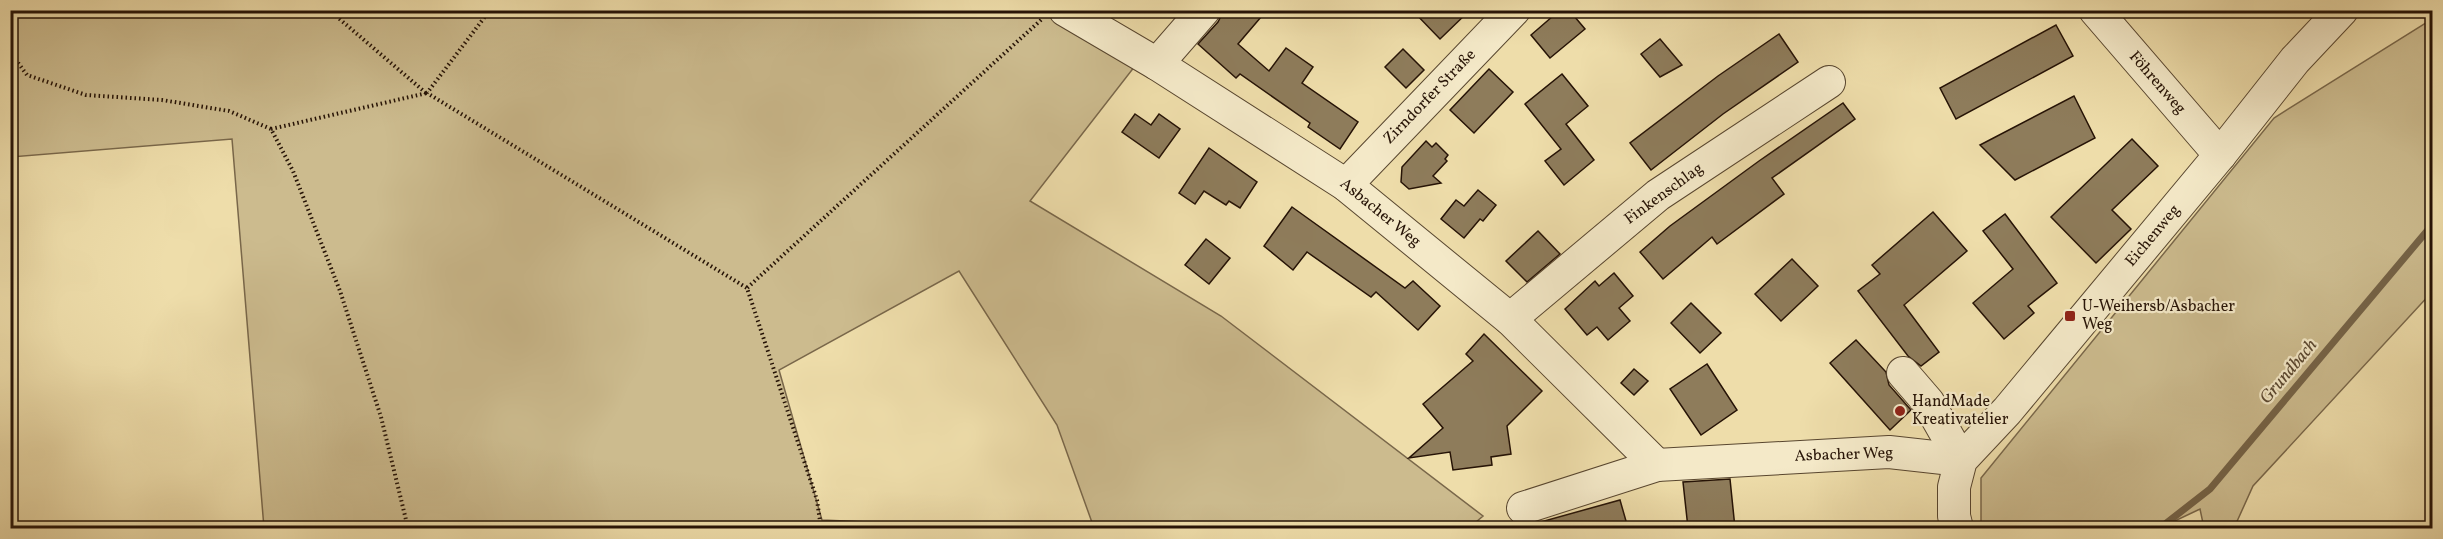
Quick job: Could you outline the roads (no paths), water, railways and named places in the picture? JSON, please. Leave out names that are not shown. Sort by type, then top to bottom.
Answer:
[{"type":"street","points":[[1157,63],[1204,10]]},
{"type":"street","name":"Zirndorfer Straße","points":[[1346,185],[1514,10]]},
{"type":"street","name":"Föhrenweg","points":[[2095,10],[2220,155]]},
{"type":"street","name":"Eichenweg","points":[[1961,460],[2007,411],[2220,155],[2295,60],[2342,10]]},
{"type":"street","name":"Asbacher Weg","points":[[1054,14],[1157,63],[1346,185],[1510,319],[1658,465]]},
{"type":"street","name":"Finkenschlag","points":[[1510,319],[1658,195],[1829,82]]},
{"type":"street","points":[[1903,373],[1928,402],[1961,460],[1954,487],[1954,516],[1958,528]]},
{"type":"street","name":"Asbacher Weg","points":[[1523,508],[1658,465],[1889,452],[1961,460]]},
{"type":"waterway","name":"Grundbach","points":[[2160,528],[2210,489],[2432,225]]},
{"type":"place","name":"U-Weihersb/Asbacher Weg","points":[[2070,316]]},
{"type":"place","name":"HandMade Kreativatelier","points":[[1900,411]]}]
